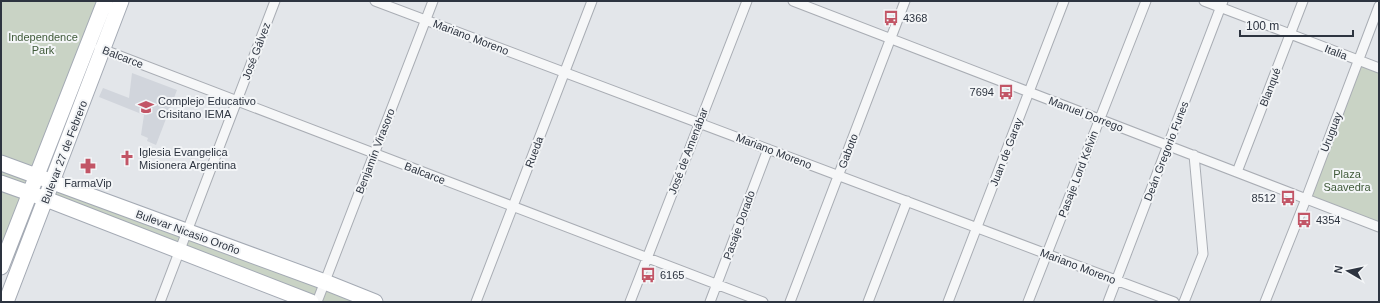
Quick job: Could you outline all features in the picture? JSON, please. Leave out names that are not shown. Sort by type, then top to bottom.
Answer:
[{"type":"main road","name":"Bulevar 27 de Febrero","points":[[1,267],[105,1]]},
{"type":"main road","name":"Bulevar 27 de Febrero","points":[[6,302],[121,1]]},
{"type":"main road","name":"Bulevar Nicasio Oroño","points":[[1,162],[325,282],[375,302]]},
{"type":"main road","name":"Bulevar Nicasio Oroño","points":[[1,183],[311,302]]},
{"type":"street","name":"José Gálvez","points":[[160,302],[275,1]]},
{"type":"street","name":"Mariano Moreno","points":[[375,1],[1174,302]]},
{"type":"street","name":"Benjamín Virasoro","points":[[317,302],[433,1]]},
{"type":"street","name":"Rueda","points":[[476,302],[592,1]]},
{"type":"street","name":"José de Amenábar","points":[[630,302],[747,1]]},
{"type":"street","name":"Manuel Dorrego","points":[[793,1],[1379,227]]},
{"type":"street","name":"Gaboto","points":[[790,302],[905,1]]},
{"type":"street","name":"Juan de Garay","points":[[948,302],[1064,1]]},
{"type":"street","name":"Pasaje Lord Kelvin","points":[[1028,302],[1146,1]]},
{"type":"street","name":"Italia","points":[[1204,1],[1222,4],[1290,34],[1379,68]]},
{"type":"street","name":"Blanqué","points":[[1237,172],[1303,1]]},
{"type":"street","name":"Deán Gregorio Funes","points":[[1108,302],[1222,4]]},
{"type":"street","name":"Uruguay","points":[[1265,302],[1379,6]]},
{"type":"street","name":"Balcarce","points":[[88,44],[763,302]]},
{"type":"street","name":"Pasaje Dorado","points":[[710,302],[768,149]]},
{"type":"street","points":[[1184,302],[1203,254],[1194,156]]},
{"type":"street","points":[[868,302],[907,201]]},
{"type":"shaded area","name":"Complejo Educativo Crisitano IEMA","points":[[132,73],[177,90],[156,145],[147,141],[148,138],[141,135],[144,115],[99,97],[103,88],[129,98]]},
{"type":"green space","name":"Independence Park","points":[[1,1],[105,1],[1,267]]},
{"type":"green space","name":"Plaza Saavedra","points":[[1358,60],[1379,68],[1379,227],[1306,199]]},
{"type":"green space","points":[[53,182],[375,302],[311,302],[46,199]]},
{"type":"place","name":"4368","points":[[891,18]]},
{"type":"place","name":"7694","points":[[1006,92]]},
{"type":"place","name":"Complejo Educativo Crisitano IEMA","points":[[146,107]]},
{"type":"place","name":"Iglesia Evangelica Misionera Argentina","points":[[127,158]]},
{"type":"place","name":"FarmaVip","points":[[88,166]]},
{"type":"place","name":"8512","points":[[1288,198]]},
{"type":"place","name":"4354","points":[[1304,220]]},
{"type":"place","name":"6165","points":[[648,275]]}]
